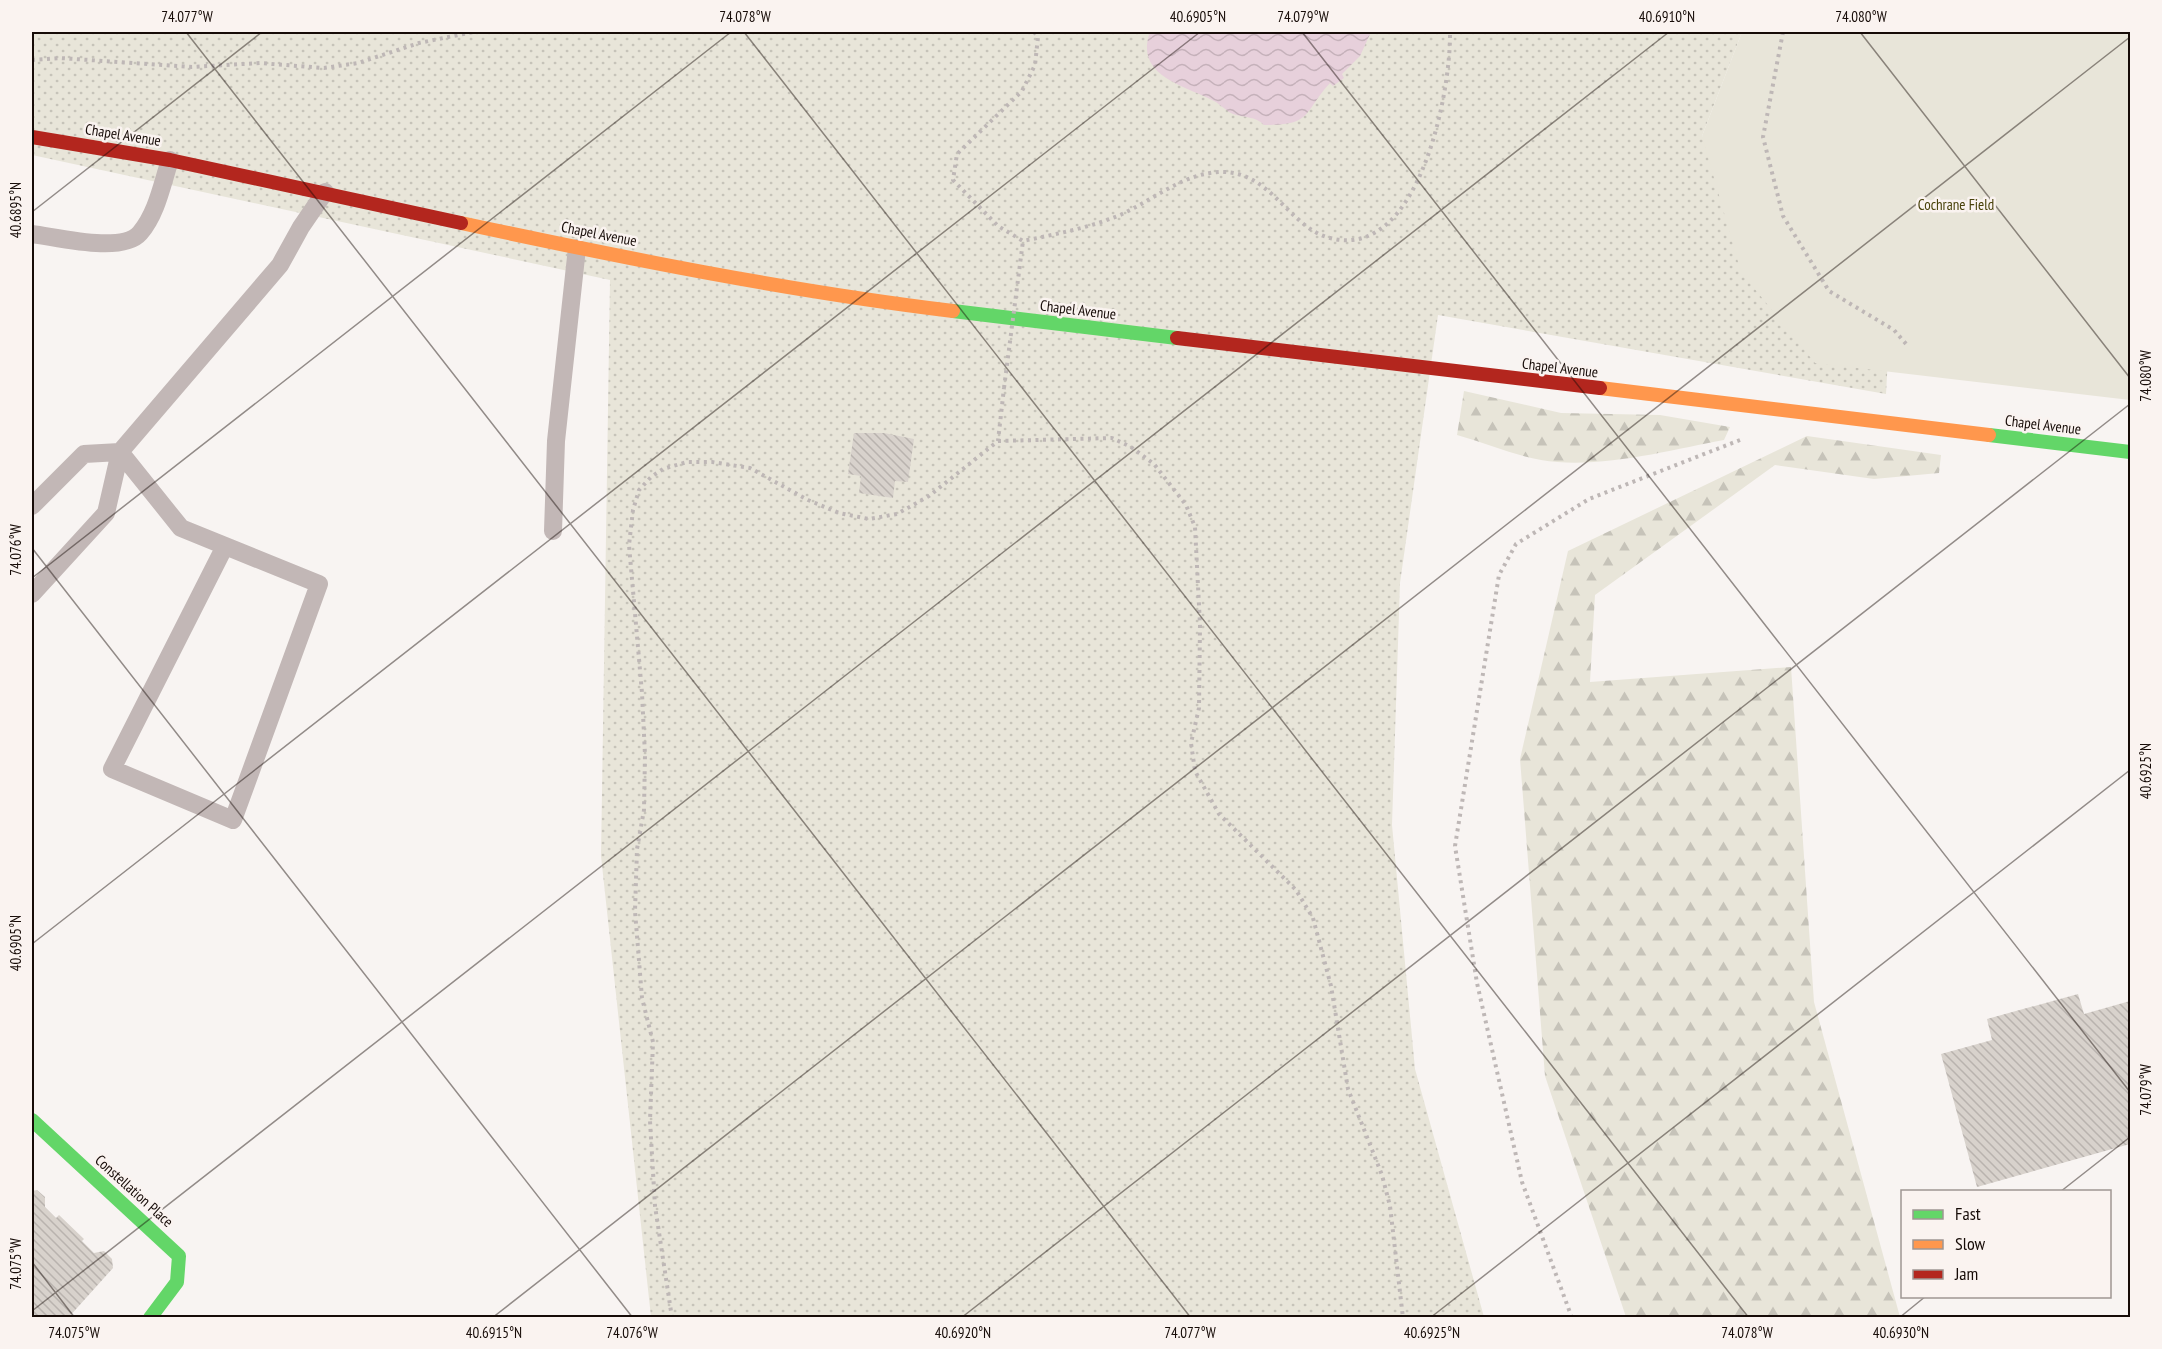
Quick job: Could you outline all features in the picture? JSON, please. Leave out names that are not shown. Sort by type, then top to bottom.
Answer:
[{"type":"street","name":"Chapel Avenue","points":[[32,137],[170,160],[577,248],[856,299],[2130,452]]},
{"type":"street","name":"Constellation Place","points":[[32,1120],[179,1256],[181,1278],[150,1317]]},
{"type":"lane","points":[[32,234],[114,244],[139,235],[154,209],[170,160]]},
{"type":"lane","points":[[32,594],[106,513],[120,452],[280,265],[301,227],[325,192]]},
{"type":"lane","points":[[553,531],[556,441],[577,248]]},
{"type":"lane","points":[[32,506],[84,454],[120,452]]},
{"type":"lane","points":[[120,452],[181,528],[319,584],[233,820],[112,769],[225,546]]},
{"type":"path","points":[[32,60],[60,58],[192,67],[260,63],[324,68],[358,63],[419,43],[473,32]]},
{"type":"path","points":[[1034,32],[1038,37],[1035,65],[1022,91],[957,154],[952,180],[998,226],[1023,241],[1081,229],[1119,215],[1181,182],[1211,172],[1233,173],[1255,180],[1282,201],[1310,229],[1330,238],[1356,240],[1378,232],[1400,213],[1415,187],[1439,116],[1448,73],[1450,32]]},
{"type":"path","points":[[1783,32],[1763,137],[1783,216],[1829,291],[1894,330],[1907,345]]},
{"type":"path","points":[[998,441],[1023,241]]},
{"type":"path","points":[[1572,1317],[1522,1182],[1477,983],[1455,846],[1499,575],[1516,544],[1589,499],[1750,436]]},
{"type":"path","points":[[672,1317],[655,1206],[650,1121],[653,1042],[642,999],[635,911],[637,849],[644,810],[645,755],[629,545],[633,510],[639,490],[651,477],[663,469],[687,462],[712,462],[750,468],[808,500],[838,513],[869,519],[897,514],[929,496],[998,441],[1112,438],[1131,447],[1154,464],[1186,505],[1195,527],[1200,625],[1199,708],[1191,743],[1195,771],[1219,814],[1296,890],[1313,918],[1331,986],[1348,1089],[1382,1175],[1390,1206],[1403,1317]]},
{"type":"green space","points":[[32,32],[1742,32],[1702,136],[1888,357],[1886,394],[1438,315],[1400,583],[1392,825],[1415,1069],[1484,1317],[651,1317],[601,856],[610,280],[32,155]]},
{"type":"green space","name":"Cochrane Field","points":[[1742,32],[2130,32],[2130,400],[1815,363],[1741,272],[1702,136]]},
{"type":"green space","points":[[1464,391],[1561,413],[1660,415],[1730,427],[1724,440],[1657,453],[1586,463],[1541,460],[1457,435]]},
{"type":"green space","points":[[1807,436],[1941,455],[1939,473],[1874,479],[1775,465],[1595,595],[1590,682],[1791,667],[1814,1002],[1900,1317],[1626,1317],[1545,1076],[1520,759],[1568,551]]},
{"type":"water","points":[[1150,32],[1371,32],[1360,56],[1342,74],[1344,78],[1333,86],[1330,83],[1305,116],[1291,123],[1264,125],[1253,119],[1233,114],[1214,101],[1176,84],[1155,69],[1149,59],[1147,47]]},
{"type":"building","points":[[854,433],[884,433],[914,439],[908,482],[895,481],[893,498],[859,493],[861,476],[848,474]]},
{"type":"building","points":[[2078,994],[2084,1014],[2130,1001],[2130,1144],[1977,1187],[1941,1054],[1992,1040],[1987,1019]]},
{"type":"building","points":[[37,1190],[45,1197],[45,1207],[56,1218],[59,1215],[84,1239],[82,1241],[94,1253],[104,1251],[112,1259],[113,1268],[68,1318],[32,1318],[32,1191]]},
{"type":"traffic: fast","points":[[953,311],[1177,338]]},
{"type":"traffic: fast","points":[[1989,435],[2130,452]]},
{"type":"traffic: fast","points":[[32,1120],[179,1256],[177,1282],[150,1318]]},
{"type":"traffic: slow","points":[[461,223],[706,273],[829,294],[953,311]]},
{"type":"traffic: slow","points":[[1600,388],[1989,435]]},
{"type":"traffic: jam","points":[[32,137],[170,160],[461,223]]},
{"type":"traffic: jam","points":[[1177,338],[1600,388]]}]
